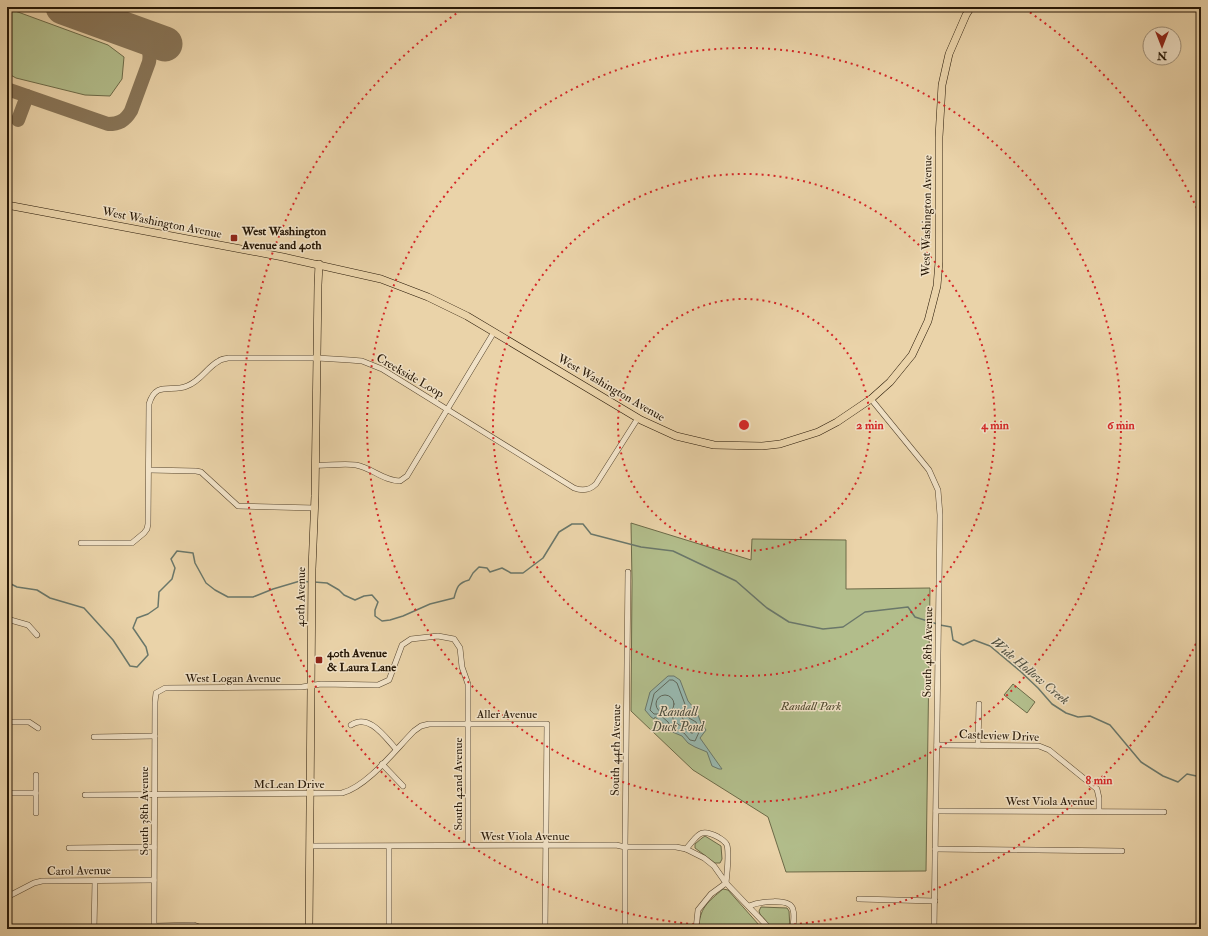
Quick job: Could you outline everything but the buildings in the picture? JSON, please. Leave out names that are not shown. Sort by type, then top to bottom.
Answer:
[{"type":"main road","name":"West Washington Avenue","points":[[7,205],[319,264],[381,279],[428,297],[467,316],[638,418],[676,436],[714,445],[762,446],[780,444],[818,432],[837,422],[871,398],[890,382],[912,355],[928,321],[938,286],[939,137],[942,85],[949,54],[971,7]]},
{"type":"main road","name":"40th Avenue","points":[[309,929],[312,569],[315,508],[319,264]]},
{"type":"street","points":[[315,465],[355,465],[372,470],[389,480],[400,481],[407,476],[494,332]]},
{"type":"street","name":"Creekside Loop","points":[[81,543],[132,543],[140,538],[147,529],[149,404],[151,397],[155,392],[162,388],[182,388],[196,382],[219,360],[228,358],[317,358],[362,361],[371,364],[447,409],[574,488],[580,490],[587,490],[596,484],[638,418]]},
{"type":"street","name":"South 48th Avenue","points":[[871,398],[929,470],[938,490],[940,515],[939,630],[934,929]]},
{"type":"street","points":[[149,470],[201,472],[238,506],[315,508]]},
{"type":"street","name":"South 44th Avenue","points":[[625,929],[628,572]]},
{"type":"street","points":[[7,619],[28,625],[37,635]]},
{"type":"street","name":"West Logan Avenue","points":[[156,693],[165,688],[378,684],[389,680],[402,645],[411,639],[438,636],[454,639],[460,648],[462,667],[468,684],[468,723]]},
{"type":"street","name":"South 38th Avenue","points":[[154,927],[156,693]]},
{"type":"street","points":[[978,704],[978,744]]},
{"type":"street","points":[[351,725],[356,721],[366,722],[375,728],[396,749]]},
{"type":"street","points":[[7,722],[29,722],[38,728]]},
{"type":"street","name":"Aller Avenue","points":[[468,723],[547,724],[545,846]]},
{"type":"street","name":"McLean Drive","points":[[85,795],[342,793],[350,791],[361,783],[421,726],[429,724],[468,723]]},
{"type":"street","name":"South 42nd Avenue","points":[[468,723],[468,846]]},
{"type":"street","points":[[94,737],[155,736]]},
{"type":"street","name":"Castleview Drive","points":[[937,745],[1035,745],[1049,750],[1097,789],[1099,811]]},
{"type":"street","points":[[382,764],[403,786]]},
{"type":"street","points":[[36,775],[36,813]]},
{"type":"street","points":[[7,793],[36,793]]},
{"type":"street","name":"West Viola Avenue","points":[[936,811],[1164,812]]},
{"type":"street","points":[[686,849],[700,833],[704,832],[709,832],[724,841],[727,847],[726,883],[711,894],[698,910],[696,929]]},
{"type":"street","name":"West Viola Avenue","points":[[310,846],[389,847],[616,845],[625,847],[686,849],[704,858],[714,866],[726,883],[749,906],[767,928]]},
{"type":"street","points":[[389,847],[389,928],[544,928],[545,846]]},
{"type":"street","points":[[69,848],[154,847]]},
{"type":"street","points":[[935,848],[1122,851]]},
{"type":"street","name":"Carol Avenue","points":[[7,897],[34,883],[42,881],[154,880]]},
{"type":"street","points":[[94,929],[95,881]]},
{"type":"street","points":[[859,899],[934,901]]},
{"type":"street","points":[[749,906],[760,902],[785,902],[789,904],[793,909],[793,929]]},
{"type":"street","points":[[154,927],[194,925],[204,929]]},
{"type":"green space","points":[[7,8],[108,45],[124,57],[122,79],[110,96],[85,95],[16,78],[7,73]]},
{"type":"green space","name":"Randall Park","points":[[631,523],[751,560],[752,539],[846,540],[846,589],[930,588],[926,871],[786,872],[768,817],[693,770],[631,711]]},
{"type":"green space","points":[[1013,684],[1035,702],[1027,713],[1004,695]]},
{"type":"green space","points":[[705,836],[721,846],[722,859],[720,863],[715,863],[695,848],[695,844]]},
{"type":"green space","points":[[723,889],[728,890],[759,925],[758,929],[699,929],[699,922],[705,906]]},
{"type":"green space","points":[[761,907],[787,908],[789,911],[790,929],[773,929],[760,914],[759,911]]},
{"type":"water","name":"Randall Duck Pond","points":[[668,676],[674,676],[680,680],[688,701],[693,707],[689,712],[695,718],[698,715],[706,730],[700,738],[722,769],[712,766],[707,752],[688,743],[682,736],[670,731],[655,717],[654,719],[651,717],[645,710],[650,692]]},
{"type":"waterway","name":"Wide Hollow Creek","points":[[314,582],[327,583],[339,590],[344,595],[355,600],[364,596],[372,595],[378,602],[375,610],[375,616],[382,621],[390,620],[430,604],[454,598],[458,586],[469,580],[479,567],[487,568],[490,572],[502,568],[511,573],[523,573],[543,558],[559,532],[572,524],[583,524],[591,534],[641,547],[673,551],[736,581],[767,608],[789,622],[823,629],[843,627],[865,612],[908,607],[915,617],[937,624]]},
{"type":"waterway","name":"Wide Hollow Creek","points":[[7,582],[17,587],[37,590],[50,598],[84,608],[113,640],[130,666],[137,667],[148,655],[146,647],[133,628],[137,618],[148,614],[158,607],[159,592],[172,579],[175,568],[171,559],[177,551],[193,553],[195,563],[206,583],[228,597],[253,597],[300,581],[310,582]]},
{"type":"waterway","name":"Wide Hollow Creek","points":[[940,625],[951,627],[953,640],[963,645],[974,640],[990,646],[1020,671],[1052,704],[1066,713],[1078,717],[1090,716],[1110,725],[1141,762],[1163,776],[1178,782],[1187,774],[1201,777]]},
{"type":"taxiway","points":[[7,89],[108,124],[119,123],[124,120],[131,111],[149,62],[150,54],[148,47],[141,35]]},
{"type":"taxiway","points":[[18,120],[27,96]]},
{"type":"runway","points":[[63,7],[165,44]]},
{"type":"place","name":"West Washington Avenue and 40th","points":[[234,238]]},
{"type":"place","name":"40th Avenue & Laura Lane","points":[[319,660]]}]
